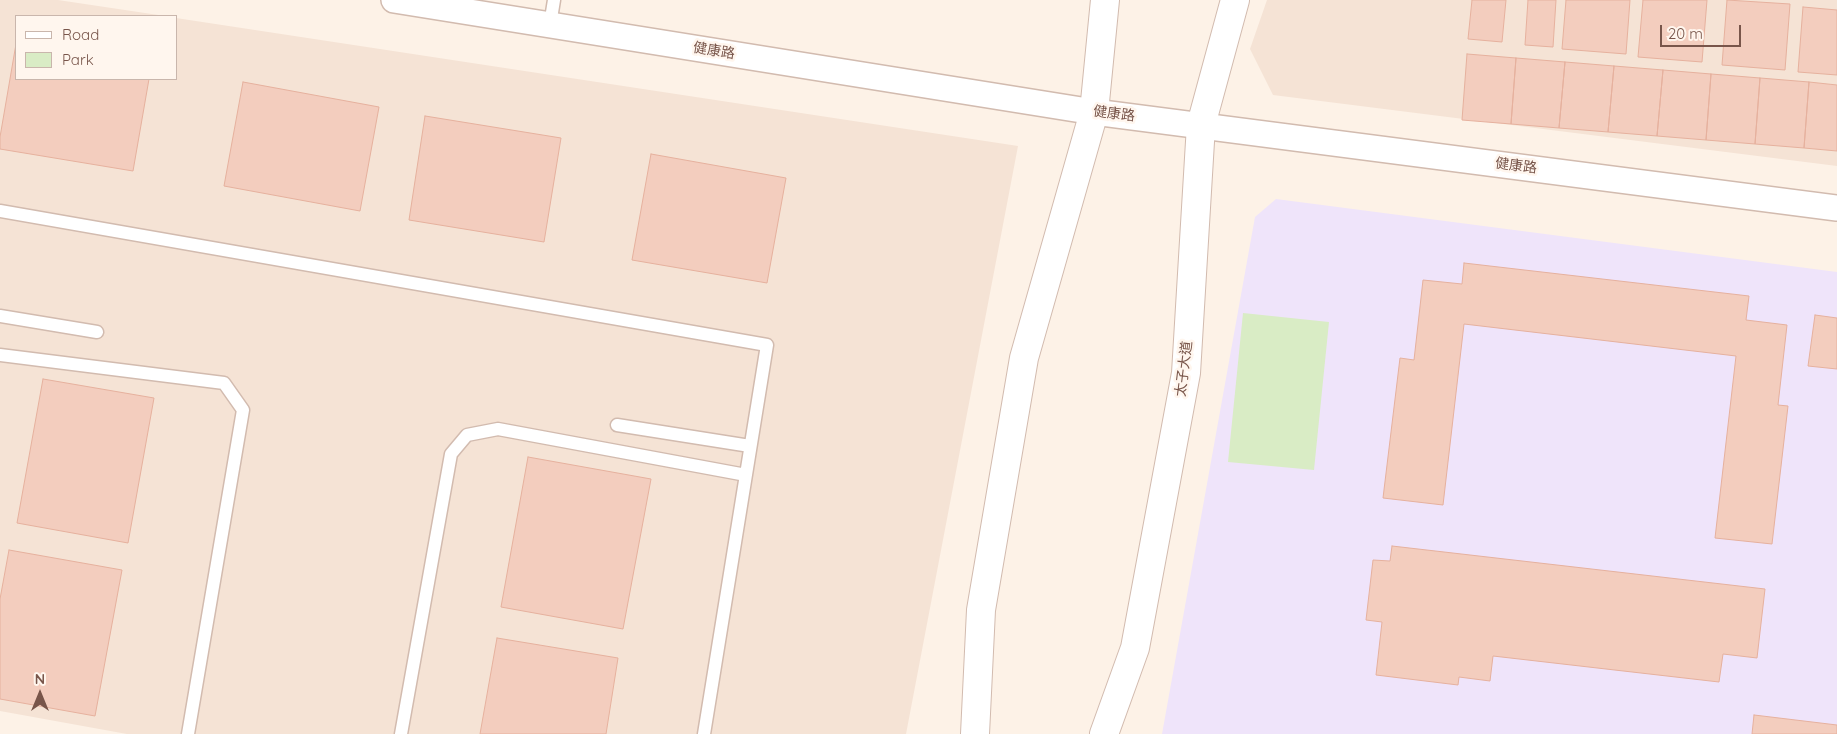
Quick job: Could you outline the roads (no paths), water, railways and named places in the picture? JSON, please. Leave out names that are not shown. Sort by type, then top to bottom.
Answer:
[{"type":"street","name":"健康路","points":[[394,0],[1094,112],[1837,208]]},
{"type":"street","points":[[975,734],[981,610],[1024,358],[1094,112],[1105,0]]},
{"type":"street","name":"太子大道","points":[[1104,734],[1135,648],[1186,373],[1201,125],[1235,0]]},
{"type":"lane","points":[[550,25],[554,0]]},
{"type":"lane","points":[[0,211],[767,345],[704,734]]},
{"type":"lane","points":[[0,316],[97,332]]},
{"type":"lane","points":[[0,355],[224,382],[243,410],[188,734]]},
{"type":"lane","points":[[617,424],[750,446]]},
{"type":"lane","points":[[401,734],[451,454],[467,435],[498,428],[746,475]]}]
